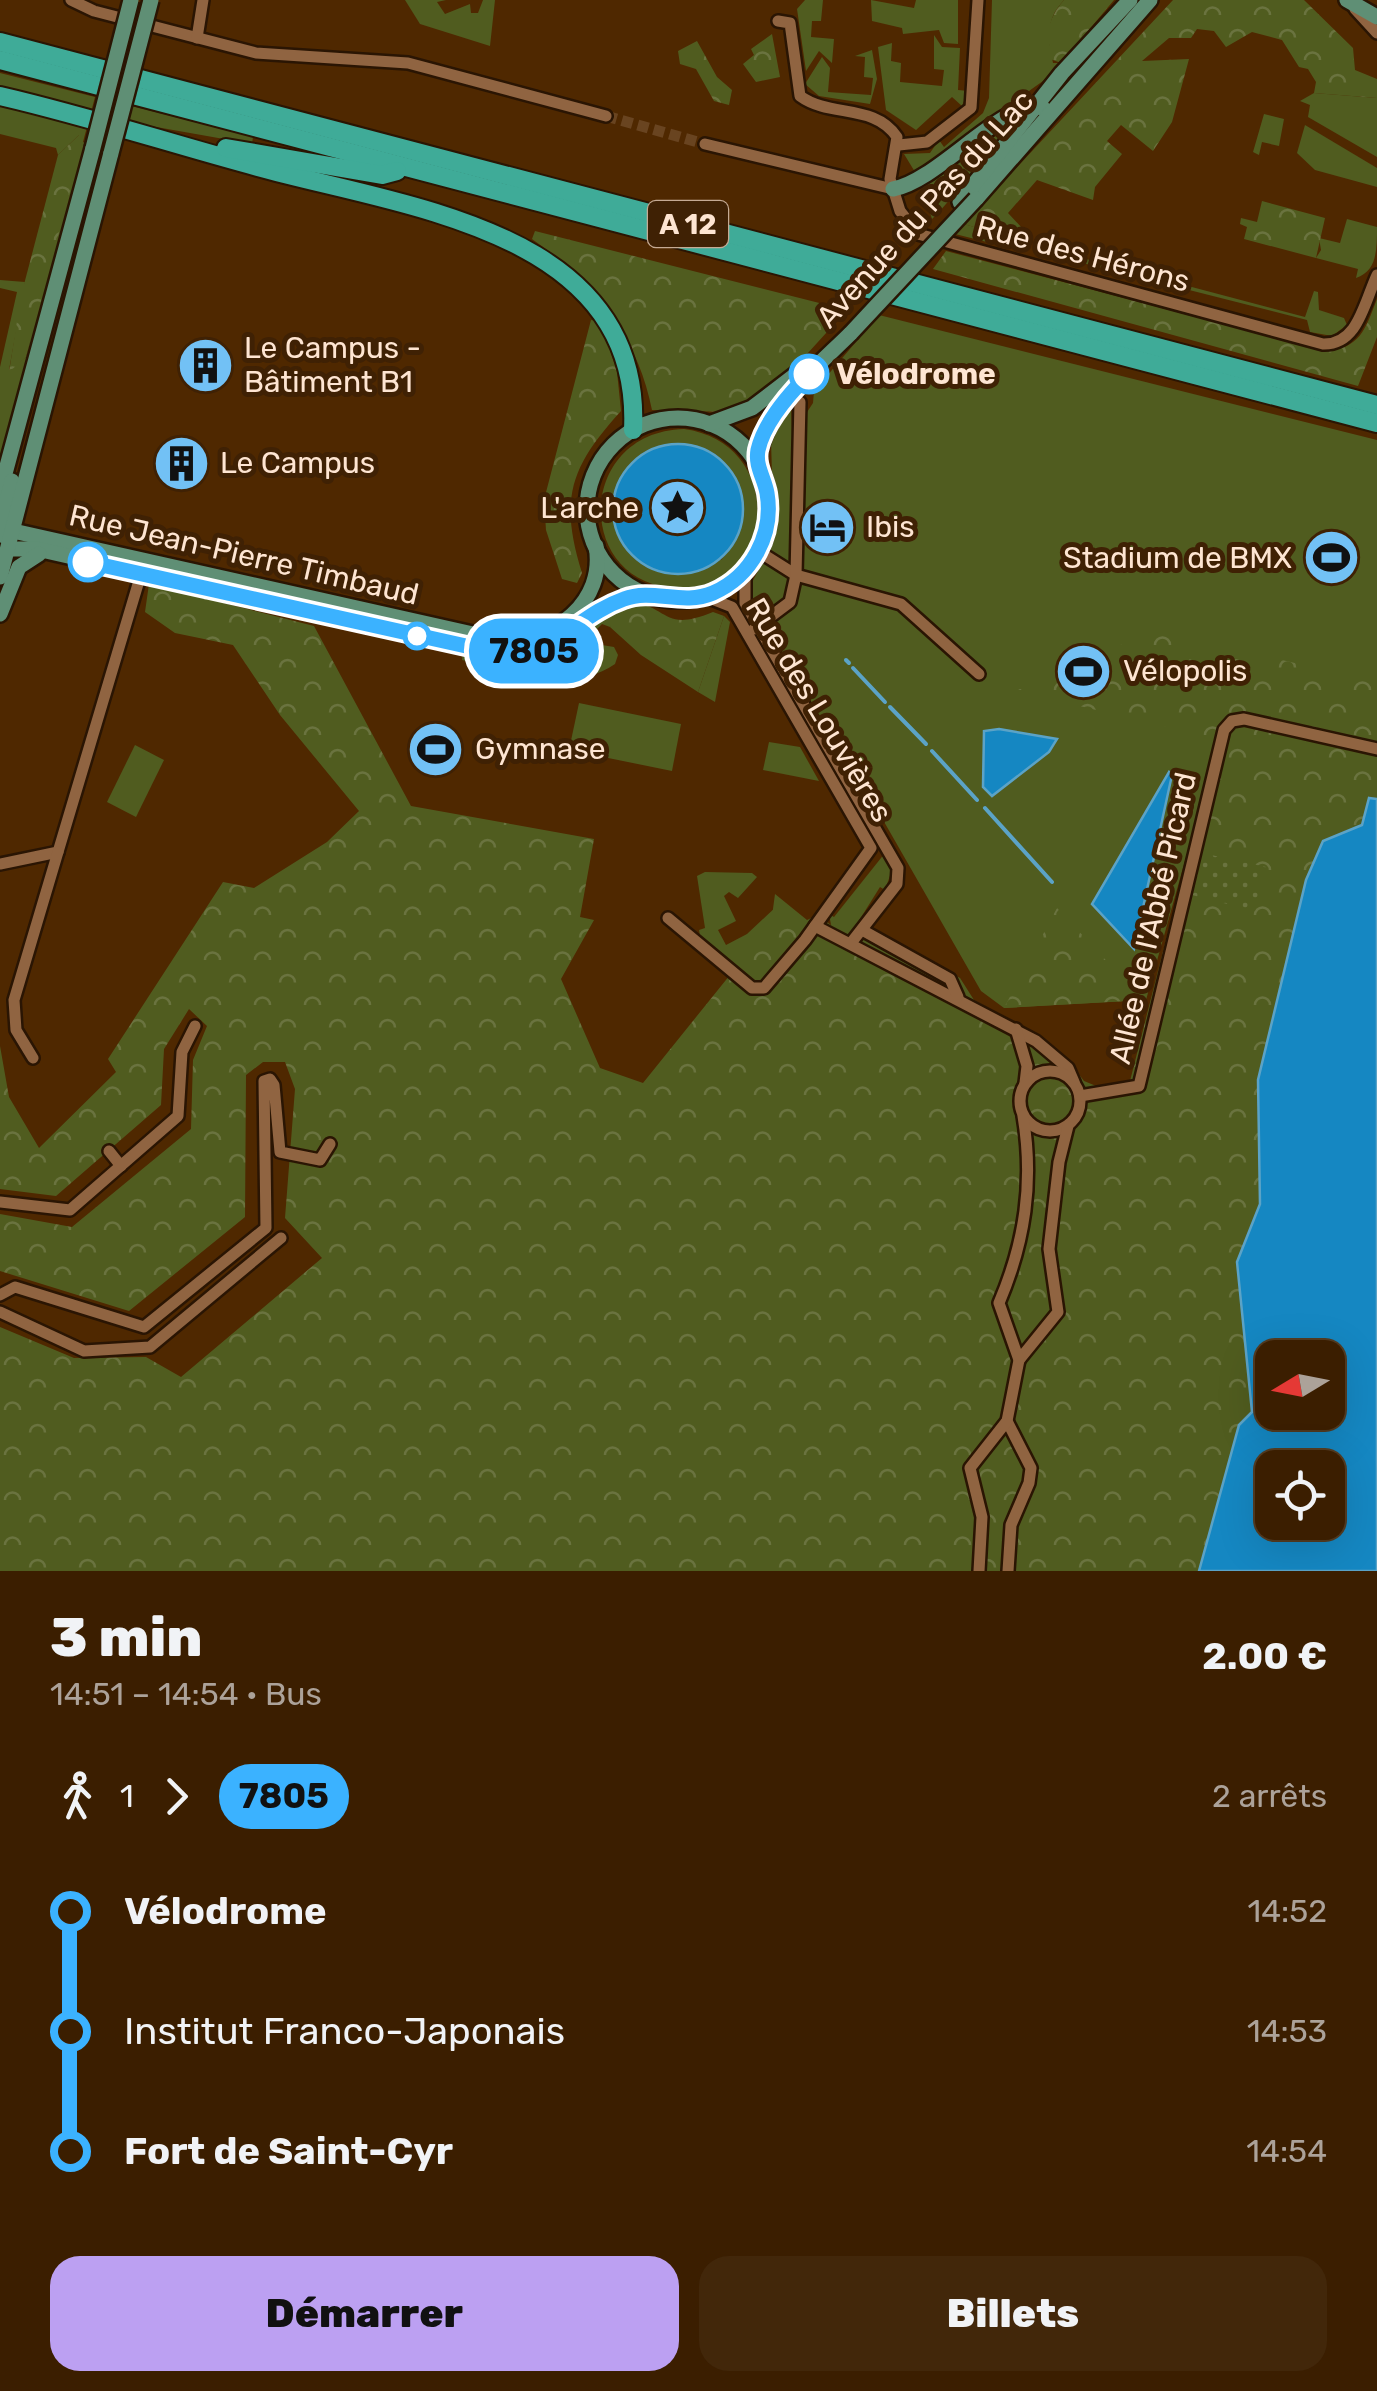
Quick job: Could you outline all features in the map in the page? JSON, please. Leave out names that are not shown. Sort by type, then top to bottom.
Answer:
[{"type":"highway","name":"A 12","points":[[0,42],[1377,405]]},
{"type":"highway","name":"A 12","points":[[0,60],[1377,424]]},
{"type":"highway","points":[[0,96],[430,209],[490,232],[539,258],[585,296],[614,334],[634,394],[633,430]]},
{"type":"highway","points":[[183,145],[382,175],[407,169]]},
{"type":"main road","points":[[0,492],[131,0]]},
{"type":"main road","points":[[5,529],[151,0]]},
{"type":"main road","name":"Avenue du Pas du Lac","points":[[1045,110],[1062,73],[1130,0]]},
{"type":"main road","name":"Avenue du Pas du Lac","points":[[757,465],[762,438],[790,396],[1045,110],[1150,0]]},
{"type":"main road","points":[[1348,1],[1377,17]]},
{"type":"main road","points":[[893,189],[917,183],[1021,108],[1045,110]]},
{"type":"main road","name":"Avenue du Pas du Lac","points":[[709,424],[729,419],[766,398],[846,331]]},
{"type":"main road","points":[[672,418],[709,424],[734,438],[757,465],[768,504],[758,550],[745,570],[704,596],[672,600],[647,594],[616,575],[596,546],[588,516],[592,481],[606,454],[633,430],[672,418]]},
{"type":"main road","points":[[0,577],[20,446],[16,434]]},
{"type":"main road","name":"Rue Jean-Pierre Timbaud","points":[[5,529],[504,641],[539,637],[575,612],[594,581],[596,546]]},
{"type":"main road","name":"Rue Jean-Pierre Timbaud","points":[[5,548],[58,554],[502,654],[546,647],[607,606],[647,594]]},
{"type":"main road","points":[[0,614],[24,560],[36,554],[58,554]]},
{"type":"street","points":[[71,0],[94,11],[256,53],[408,63],[606,116]]},
{"type":"street","points":[[196,38],[203,0]]},
{"type":"street","points":[[899,145],[927,142],[971,108],[978,0]]},
{"type":"street","points":[[1348,1],[1377,34]]},
{"type":"street","points":[[778,21],[790,23],[800,96],[810,104],[874,116],[891,128],[899,145],[890,179],[893,189]]},
{"type":"street","points":[[705,144],[893,189]]},
{"type":"street","name":"Rue des Hérons","points":[[893,189],[906,222],[918,234],[1322,344],[1338,344],[1348,338],[1377,275]]},
{"type":"street","points":[[753,630],[790,602],[796,575],[800,402]]},
{"type":"street","points":[[758,550],[796,575],[901,604],[978,674]]},
{"type":"street","name":"Rue des Louvières","points":[[745,570],[744,598],[753,630],[870,840],[868,855],[815,926]]},
{"type":"street","points":[[33,1058],[16,1030],[14,1000],[141,574]]},
{"type":"street","name":"Rue des Louvières","points":[[704,596],[729,604],[753,630],[898,868],[897,884],[851,943]]},
{"type":"street","name":"Allée de l'Abbé Picard","points":[[1080,1096],[1138,1086],[1224,730],[1244,719],[1377,749]]},
{"type":"street","points":[[0,864],[58,852]]},
{"type":"street","points":[[668,918],[752,988],[764,988],[774,979],[815,926],[841,944],[851,943],[914,980],[958,997],[1016,1029],[1053,1052],[1074,1082],[1080,1096],[1078,1112],[1068,1126],[1059,1162],[1048,1248],[1058,1312],[1019,1360],[1007,1421],[970,1468],[982,1518],[979,1571]]},
{"type":"street","points":[[862,930],[950,979],[958,997]]},
{"type":"street","points":[[914,980],[926,975],[923,962]]},
{"type":"street","points":[[0,1202],[70,1210],[178,1116],[182,1052],[195,1026]]},
{"type":"street","points":[[1016,1029],[1028,1066],[1020,1100],[1030,1156],[1022,1246],[998,1303],[1019,1360]]},
{"type":"street","points":[[1025,1084],[1049,1070],[1074,1082]]},
{"type":"street","points":[[0,1295],[15,1287],[144,1327],[209,1269],[266,1228],[264,1081],[270,1079],[274,1085],[280,1152],[320,1160],[330,1144]]},
{"type":"street","points":[[1024,1116],[1039,1130],[1068,1126]]},
{"type":"street","points":[[109,1151],[121,1166]]},
{"type":"street","points":[[0,1312],[84,1351],[150,1347],[281,1238]]},
{"type":"street","points":[[1007,1421],[1030,1468],[1029,1483],[1011,1525],[1008,1571]]},
{"type":"green space","points":[[405,0],[446,0],[437,2],[445,14],[470,4],[471,13],[478,13],[483,0],[495,0],[490,46],[420,24]]},
{"type":"green space","points":[[805,0],[823,0],[821,21],[812,21],[811,37],[834,39],[832,63],[819,51],[806,71],[797,9]]},
{"type":"green space","points":[[871,0],[914,8],[916,0],[958,0],[958,44],[944,43],[939,30],[903,34],[902,28],[872,21]]},
{"type":"green space","points":[[992,0],[1064,0],[1050,30],[1053,63],[1059,63],[1043,81],[915,172],[904,154],[930,153],[939,140],[944,147],[983,113],[989,98]]},
{"type":"green space","points":[[1064,0],[1114,0],[1061,63],[1042,56],[1050,46],[1051,22]]},
{"type":"green space","points":[[1173,0],[1304,0],[1353,48],[1355,70],[1377,79],[1377,98],[1314,93],[1316,82],[1308,69],[1299,67],[1282,40],[1252,32],[1226,47],[1214,31],[1197,29],[1191,38],[1169,38],[1142,61],[1189,59],[1172,122],[1153,151],[1121,125],[1107,141],[1122,154],[1095,187],[1093,200],[1037,180],[1008,213],[1022,228],[1017,240],[964,224]]},
{"type":"green space","points":[[772,34],[780,77],[756,82],[743,64],[754,55],[751,49]]},
{"type":"green space","points":[[934,35],[942,47],[960,48],[958,90],[968,91],[962,106],[952,97],[916,130],[886,110],[878,47],[892,43],[891,61],[901,63],[900,82],[942,86],[944,70],[934,69]]},
{"type":"green space","points":[[697,41],[717,77],[732,90],[729,105],[714,101],[696,69],[680,64],[678,51]]},
{"type":"green space","points":[[872,50],[877,79],[870,104],[819,96],[805,84],[822,57],[830,68],[828,92],[871,95],[873,78],[864,77],[865,57],[855,56]]},
{"type":"green space","points":[[0,73],[95,97],[91,112],[0,90]]},
{"type":"green space","points":[[1314,93],[1377,98],[1377,157],[1308,117],[1310,105],[1300,101]]},
{"type":"green space","points":[[0,106],[87,127],[83,142],[87,144],[0,468],[0,367],[17,292],[0,288],[0,280],[25,282],[9,370],[26,357],[79,135],[58,155],[56,148],[0,134]]},
{"type":"green space","points":[[132,106],[253,137],[252,144],[128,122]]},
{"type":"green space","points":[[1264,114],[1284,119],[1279,146],[1262,142],[1259,155],[1253,152]]},
{"type":"green space","points":[[1020,119],[939,212],[932,219],[922,187]]},
{"type":"green space","points":[[1305,125],[1377,168],[1377,187],[1315,170],[1297,153]]},
{"type":"green space","points":[[79,135],[83,142],[26,357],[9,372],[21,296],[58,155]]},
{"type":"green space","points":[[1262,201],[1325,218],[1316,258],[1244,239],[1247,227],[1240,224],[1241,218],[1257,222]]},
{"type":"green space","points":[[1347,219],[1377,227],[1372,265],[1356,278],[1358,269],[1316,258],[1321,250],[1319,238],[1340,243]]},
{"type":"green space","points":[[964,224],[1026,242],[1011,248],[955,234]]},
{"type":"green space","points":[[535,231],[847,310],[777,387],[729,412],[652,410],[624,334],[593,292],[532,239]]},
{"type":"green space","points":[[946,251],[1324,351],[1346,346],[1360,336],[1377,299],[1377,337],[1358,386],[933,269]]},
{"type":"green space","points":[[1056,251],[1305,317],[1314,291],[1318,292],[1319,310],[1344,318],[1347,325],[1332,336],[1310,332],[1307,320],[1055,256]]},
{"type":"green space","name":"Vélopolis","points":[[879,315],[1377,440],[1377,742],[1225,718],[1146,1000],[1004,1008],[981,991],[871,799],[749,601],[749,588],[774,541],[771,441],[791,405],[792,435],[813,403],[814,391]]},
{"type":"green space","points":[[591,320],[601,322],[617,372],[621,411],[590,450],[574,485],[571,524],[582,573],[577,583],[562,579],[546,530],[544,500]]},
{"type":"green space","points":[[684,429],[717,440],[741,460],[754,486],[758,514],[752,542],[736,566],[712,582],[679,588],[645,581],[620,563],[605,538],[601,509],[606,480],[622,455],[648,437]],"holes":[[[636,458],[743,521],[735,542],[721,560],[636,560],[620,534],[614,509],[620,483]]]},
{"type":"green space","points":[[149,584],[314,626],[411,806],[594,839],[580,917],[594,920],[561,979],[600,1068],[643,1083],[771,924],[775,894],[807,920],[818,915],[846,937],[860,923],[960,978],[974,1000],[1039,1036],[1068,1060],[1084,1081],[1101,1088],[1129,1085],[1215,747],[1227,719],[1213,737],[1155,724],[1197,645],[1242,661],[1252,653],[1377,682],[1377,1571],[0,1571],[0,1327],[74,1358],[146,1357],[181,1377],[322,1258],[285,1218],[295,1089],[285,1062],[263,1062],[246,1075],[245,1217],[129,1311],[0,1271],[0,1214],[72,1227],[191,1129],[193,1060],[207,1026],[189,1009],[164,1049],[161,1105],[56,1196],[0,1189],[0,1046],[9,1097],[39,1148],[116,1072],[108,1059],[223,882],[254,888],[327,842],[359,811],[280,715],[233,645],[175,633],[145,612]]},
{"type":"green space","points":[[628,601],[610,627],[602,624],[596,630],[602,645],[614,647],[618,655],[615,664],[597,673],[559,680],[519,675],[462,660],[463,651],[517,659],[547,654]]},
{"type":"green space","points":[[628,601],[675,619],[713,612],[724,616],[698,692],[641,655],[610,627],[614,614]]},
{"type":"green space","points":[[724,616],[730,622],[715,702],[698,692]]},
{"type":"green space","points":[[1143,626],[1189,643],[1146,722],[1013,690],[1067,677],[1115,650]]},
{"type":"green space","points":[[579,703],[681,724],[672,771],[569,750]]},
{"type":"green space","points":[[769,742],[800,747],[819,781],[763,770]]},
{"type":"green space","points":[[135,745],[164,760],[136,817],[107,802]]},
{"type":"green space","points":[[885,853],[892,870],[885,890],[880,887],[850,935],[832,930],[829,914],[834,917]]},
{"type":"green space","points":[[1202,853],[1266,867],[1255,911],[1192,895]]},
{"type":"green space","points":[[705,872],[752,873],[757,877],[738,898],[729,892],[724,896],[736,921],[718,930],[726,945],[747,934],[778,905],[757,983],[701,942],[699,930],[705,928],[697,876]]},
{"type":"green space","points":[[1057,908],[1143,1000],[1004,1008]]},
{"type":"water","points":[[678,444],[703,449],[724,463],[738,484],[743,509],[738,534],[724,555],[703,569],[678,574],[653,569],[632,555],[618,534],[613,509],[618,484],[632,463],[653,449]]},
{"type":"water","points":[[999,729],[1057,739],[1049,752],[992,796],[983,787],[984,731]]},
{"type":"water","points":[[1169,772],[1172,775],[1134,949],[1092,904]]},
{"type":"water","points":[[1369,798],[1377,799],[1377,1571],[1199,1571],[1239,1425],[1252,1412],[1237,1262],[1260,1204],[1258,1080],[1306,880],[1323,841],[1362,825]]},
{"type":"waterway","points":[[846,660],[849,663]]},
{"type":"waterway","points":[[853,668],[885,702]]},
{"type":"waterway","points":[[890,707],[926,744]]},
{"type":"waterway","points":[[932,751],[977,800]]},
{"type":"waterway","points":[[985,808],[1052,882]]},
{"type":"tunnel","points":[[606,116],[705,144]]},
{"type":"bus line","name":"7805","points":[[88,562],[502,654],[535,650],[556,642],[599,610],[628,597],[647,594],[672,600],[702,596],[742,574],[760,549],[768,519],[764,479],[757,465],[759,446],[790,396],[809,374]]},
{"type":"place","name":"Le Campus - Bâtiment B1","points":[[205,365]]},
{"type":"place","name":"Vélodrome","points":[[809,374]]},
{"type":"place","name":"Le Campus","points":[[181,463]]},
{"type":"place","name":"L'arche","points":[[678,508]]},
{"type":"place","name":"Ibis","points":[[827,527]]},
{"type":"place","name":"Stadium de BMX","points":[[1331,558]]},
{"type":"place","name":"Vélopolis","points":[[1084,671]]},
{"type":"place","name":"Gymnase","points":[[436,749]]}]
